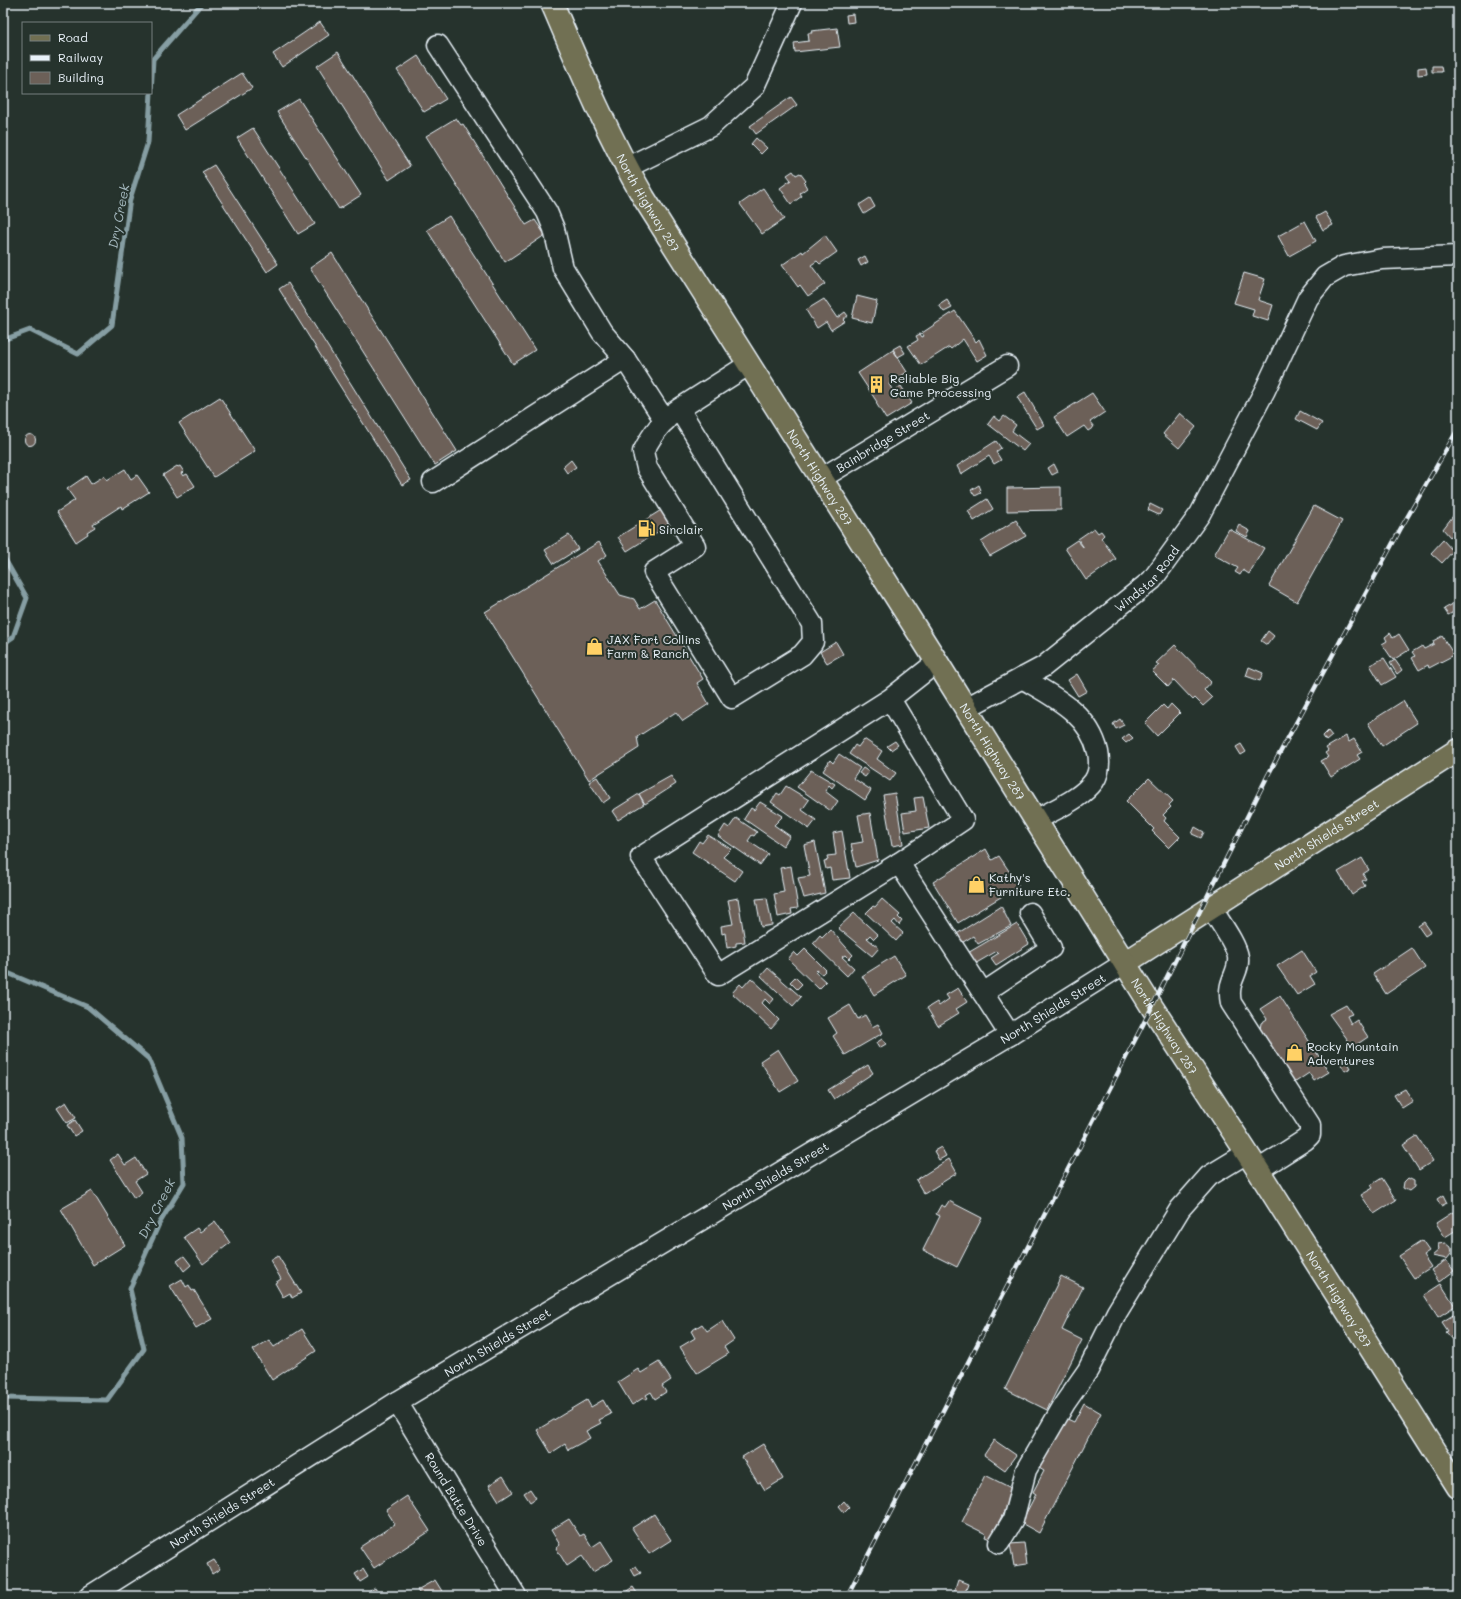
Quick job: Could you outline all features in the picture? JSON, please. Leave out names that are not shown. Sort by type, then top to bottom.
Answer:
[{"type":"main road","name":"North Highway 287","points":[[552,3],[626,168],[748,365],[937,662],[1125,963],[1458,1487]]},
{"type":"main road","name":"North Shields Street","points":[[1125,963],[1458,750]]},
{"type":"street","points":[[626,168],[711,126],[754,88],[792,3]]},
{"type":"street","points":[[438,45],[547,212],[554,229],[563,268],[602,332],[672,415],[812,624],[813,642],[802,655],[732,698],[654,572],[695,546],[647,468],[643,452],[652,434],[672,415],[748,365]]},
{"type":"street","name":"Windstar Road","points":[[966,708],[1043,667],[1152,580],[1200,514],[1265,390],[1308,298],[1325,277],[1344,266],[1382,259],[1458,256]]},
{"type":"street","points":[[433,482],[625,359]]},
{"type":"street","name":"Bainbridge Street","points":[[820,479],[1007,366]]},
{"type":"street","points":[[890,699],[963,820],[899,863],[718,975],[641,857],[890,699],[937,662]]},
{"type":"street","points":[[1022,678],[1063,702],[1081,718],[1095,740],[1099,759],[1100,771],[1093,782],[1081,794],[1036,820]]},
{"type":"street","points":[[899,863],[1010,1035]]},
{"type":"street","points":[[999,1543],[1013,1520],[1026,1470],[1065,1403],[1088,1370],[1117,1312],[1180,1209],[1209,1176],[1252,1162],[1305,1140],[1310,1135],[1310,1125],[1231,1003],[1228,992],[1230,983],[1235,973],[1238,958],[1211,907]]},
{"type":"street","points":[[983,993],[1051,948],[1030,913]]},
{"type":"street","name":"North Shields Street","points":[[90,1596],[397,1402],[1010,1035],[1125,963]]},
{"type":"street","name":"Round Butte Drive","points":[[397,1402],[516,1596]]},
{"type":"building","points":[[853,14],[854,22],[847,23],[846,15]]},
{"type":"building","points":[[320,22],[329,35],[282,67],[273,54]]},
{"type":"building","points":[[837,28],[840,47],[795,52],[794,43],[809,41],[808,33],[812,33],[811,31]]},
{"type":"building","points":[[338,52],[410,166],[389,180],[317,66]]},
{"type":"building","points":[[418,56],[446,99],[424,112],[397,70]]},
{"type":"building","points":[[1432,66],[1441,66],[1442,72],[1432,72]]},
{"type":"building","points":[[1426,67],[1427,74],[1418,75],[1418,68]]},
{"type":"building","points":[[242,73],[252,88],[185,130],[176,115]]},
{"type":"building","points":[[791,97],[797,105],[756,134],[750,126]]},
{"type":"building","points":[[299,99],[361,195],[339,209],[277,112]]},
{"type":"building","points":[[456,118],[461,125],[463,124],[526,225],[535,220],[545,235],[505,262],[426,136]]},
{"type":"building","points":[[253,128],[315,224],[298,234],[237,138]]},
{"type":"building","points":[[756,138],[767,148],[761,154],[751,144]]},
{"type":"building","points":[[214,165],[278,264],[267,272],[202,172]]},
{"type":"building","points":[[793,171],[796,175],[800,173],[806,181],[804,183],[807,188],[800,193],[802,196],[791,204],[780,188],[791,180],[787,175]]},
{"type":"building","points":[[763,188],[784,219],[762,234],[740,204]]},
{"type":"building","points":[[870,198],[875,207],[864,214],[859,205]]},
{"type":"building","points":[[1325,212],[1333,225],[1323,230],[1316,217]]},
{"type":"building","points":[[449,216],[535,350],[513,364],[427,230]]},
{"type":"building","points":[[1305,221],[1316,241],[1289,256],[1278,236]]},
{"type":"building","points":[[825,235],[837,252],[820,264],[817,261],[811,265],[825,284],[808,296],[800,285],[798,287],[782,265],[802,251],[803,253]]},
{"type":"building","points":[[332,253],[457,451],[435,465],[310,268]]},
{"type":"building","points":[[865,256],[868,262],[861,266],[858,260]]},
{"type":"building","points":[[1244,273],[1265,279],[1258,300],[1273,305],[1268,321],[1252,316],[1254,309],[1234,303]]},
{"type":"building","points":[[288,283],[411,480],[402,485],[279,289]]},
{"type":"building","points":[[857,296],[877,301],[872,323],[852,318]]},
{"type":"building","points":[[824,299],[837,318],[845,312],[848,316],[843,319],[845,321],[831,330],[826,322],[817,328],[806,310]]},
{"type":"building","points":[[947,300],[952,308],[944,312],[939,305]]},
{"type":"building","points":[[955,311],[976,342],[979,339],[987,355],[977,361],[963,339],[951,349],[949,347],[921,365],[908,346],[918,340],[916,336],[920,334],[922,337],[924,336],[922,333]]},
{"type":"building","points":[[900,345],[905,353],[898,357],[893,349]]},
{"type":"building","name":"Reliable Big Game Processing","points":[[893,350],[907,372],[889,384],[893,391],[901,386],[912,403],[886,419],[858,373]]},
{"type":"building","points":[[1025,392],[1044,425],[1037,429],[1017,397]]},
{"type":"building","points":[[1092,393],[1105,412],[1090,422],[1094,427],[1088,431],[1084,426],[1067,437],[1054,417]]},
{"type":"building","points":[[220,397],[255,451],[214,477],[179,423]]},
{"type":"building","points":[[1300,411],[1322,423],[1317,430],[1296,419]]},
{"type":"building","points":[[1180,413],[1196,427],[1179,448],[1163,434]]},
{"type":"building","points":[[994,416],[1000,421],[1004,416],[1016,425],[1012,431],[1029,444],[1023,451],[988,424]]},
{"type":"building","points":[[30,434],[34,436],[36,440],[34,444],[30,446],[26,444],[24,440],[26,436]]},
{"type":"building","points":[[996,441],[1001,448],[996,452],[1001,460],[994,464],[989,456],[961,474],[957,466]]},
{"type":"building","points":[[571,460],[576,467],[567,473],[563,467]]},
{"type":"building","points":[[1054,464],[1058,472],[1052,475],[1048,468]]},
{"type":"building","points":[[177,466],[180,466],[184,472],[181,473],[183,476],[187,474],[195,486],[177,497],[163,475]]},
{"type":"building","points":[[125,469],[131,479],[137,475],[149,492],[122,509],[121,506],[93,524],[95,527],[76,542],[57,512],[75,500],[67,489],[86,476],[91,484],[104,476],[107,480]]},
{"type":"building","points":[[979,485],[981,490],[979,491],[981,493],[975,496],[971,490]]},
{"type":"building","points":[[1061,487],[1061,510],[1007,511],[1007,488]]},
{"type":"building","points":[[987,499],[993,509],[974,521],[968,511]]},
{"type":"building","points":[[1150,504],[1162,510],[1159,515],[1148,510]]},
{"type":"building","points":[[1314,506],[1342,521],[1297,602],[1269,586]]},
{"type":"building","name":"Sinclair","points":[[666,507],[675,521],[627,551],[618,537]]},
{"type":"building","points":[[1456,512],[1458,516],[1458,530],[1450,537],[1443,529]]},
{"type":"building","points":[[1016,520],[1026,536],[990,556],[981,542]]},
{"type":"building","points":[[1239,525],[1250,531],[1247,537],[1236,531]]},
{"type":"building","points":[[1094,528],[1098,533],[1101,531],[1104,535],[1101,538],[1116,559],[1086,580],[1065,548],[1077,540],[1084,548],[1078,539]]},
{"type":"building","points":[[1229,529],[1264,548],[1249,574],[1243,570],[1240,575],[1235,572],[1238,568],[1214,555]]},
{"type":"building","points":[[569,535],[578,549],[554,564],[545,550]]},
{"type":"building","points":[[1443,540],[1453,551],[1442,563],[1431,553]]},
{"type":"building","name":"JAX Fort Collins Farm & Ranch","points":[[599,542],[607,555],[598,561],[620,595],[634,599],[640,609],[655,600],[703,679],[697,683],[709,704],[683,721],[676,712],[637,737],[639,748],[589,780],[485,612]]},
{"type":"building","points":[[1458,601],[1458,610],[1448,615],[1444,609]]},
{"type":"building","points":[[1268,631],[1274,636],[1267,645],[1261,641]]},
{"type":"building","points":[[1390,633],[1393,638],[1399,634],[1409,650],[1393,660],[1382,644],[1387,641],[1385,637]]},
{"type":"building","points":[[1442,636],[1454,655],[1429,668],[1428,665],[1419,670],[1412,658],[1415,656],[1412,652],[1422,646],[1424,649],[1434,644],[1433,641]]},
{"type":"building","points":[[836,642],[843,654],[827,663],[820,652]]},
{"type":"building","points":[[1175,645],[1211,682],[1204,690],[1212,698],[1203,706],[1195,698],[1193,700],[1174,680],[1168,687],[1152,671],[1159,665],[1156,663]]},
{"type":"building","points":[[1384,658],[1396,677],[1382,685],[1370,665]]},
{"type":"building","points":[[1395,660],[1402,670],[1397,674],[1390,663]]},
{"type":"building","points":[[1249,667],[1263,673],[1260,681],[1246,676]]},
{"type":"building","points":[[1077,674],[1087,691],[1078,696],[1068,680]]},
{"type":"building","points":[[1403,701],[1417,723],[1382,746],[1368,723]]},
{"type":"building","points":[[1171,704],[1180,713],[1157,736],[1145,723],[1163,705],[1167,709]]},
{"type":"building","points":[[1120,719],[1124,725],[1116,729],[1113,724]]},
{"type":"building","points":[[1328,731],[1332,736],[1326,741],[1323,736]]},
{"type":"building","points":[[1129,734],[1133,738],[1126,743],[1122,739]]},
{"type":"building","points":[[1346,736],[1349,742],[1354,739],[1362,752],[1357,755],[1360,759],[1331,777],[1321,761],[1328,757],[1325,753],[1328,751],[1326,748]]},
{"type":"building","points":[[864,739],[882,751],[877,759],[896,773],[890,781],[849,754],[855,745],[858,747]]},
{"type":"building","points":[[895,741],[898,745],[891,750],[887,746]]},
{"type":"building","points":[[1241,744],[1246,752],[1241,755],[1236,747]]},
{"type":"building","points":[[839,754],[860,768],[853,778],[871,790],[865,800],[823,771],[830,760],[833,763]]},
{"type":"building","points":[[863,768],[869,772],[865,777],[859,773]]},
{"type":"building","points":[[811,770],[835,784],[832,788],[829,785],[825,791],[838,801],[831,811],[797,787]]},
{"type":"building","points":[[671,776],[676,784],[645,804],[639,794]]},
{"type":"building","points":[[597,777],[610,798],[603,803],[589,782]]},
{"type":"building","points":[[1149,778],[1173,801],[1169,805],[1171,807],[1163,815],[1166,818],[1164,821],[1180,837],[1169,848],[1152,831],[1154,829],[1126,801]]},
{"type":"building","points":[[786,786],[809,800],[802,810],[816,820],[809,829],[771,802],[777,793],[780,795]]},
{"type":"building","points":[[895,793],[903,844],[892,846],[883,795]]},
{"type":"building","points":[[639,794],[644,804],[618,820],[612,811]]},
{"type":"building","points":[[923,797],[929,828],[905,832],[902,813],[916,811],[914,798]]},
{"type":"building","points":[[760,802],[783,816],[774,825],[790,836],[783,846],[744,819],[751,808],[754,810]]},
{"type":"building","points":[[870,813],[878,860],[856,867],[851,844],[863,842],[858,815]]},
{"type":"building","points":[[736,818],[757,832],[754,836],[752,835],[748,841],[768,854],[760,865],[718,836],[725,825],[729,828]]},
{"type":"building","points":[[1195,827],[1204,832],[1201,838],[1192,834]]},
{"type":"building","points":[[842,831],[850,878],[832,880],[830,868],[826,869],[824,861],[828,860],[827,856],[836,855],[833,833]]},
{"type":"building","points":[[708,835],[731,849],[723,857],[742,871],[735,881],[692,852],[699,841],[702,843]]},
{"type":"building","points":[[815,842],[825,893],[804,898],[798,878],[810,876],[804,845]]},
{"type":"building","name":"Kathy's Furniture Etc.","points":[[986,849],[992,860],[999,856],[1019,886],[958,923],[933,882]]},
{"type":"building","points":[[1362,858],[1369,870],[1363,874],[1366,879],[1362,881],[1365,886],[1352,895],[1338,872]]},
{"type":"building","points":[[791,866],[798,908],[791,909],[792,914],[778,917],[774,894],[784,892],[780,868]]},
{"type":"building","points":[[738,898],[745,942],[736,943],[736,946],[727,948],[725,933],[722,934],[721,926],[733,924],[728,900]]},
{"type":"building","points":[[767,898],[772,925],[761,927],[756,899]]},
{"type":"building","points":[[882,899],[900,915],[898,917],[902,921],[899,925],[895,920],[892,923],[903,933],[896,941],[866,913],[873,906],[875,907]]},
{"type":"building","points":[[1001,906],[1011,926],[978,944],[973,936],[960,944],[955,935]]},
{"type":"building","points":[[854,913],[878,935],[874,939],[870,935],[867,938],[879,948],[872,956],[838,928]]},
{"type":"building","points":[[1424,922],[1431,932],[1425,936],[1418,926]]},
{"type":"building","points":[[1017,924],[1029,944],[996,965],[991,958],[999,953],[997,951],[973,965],[966,954]]},
{"type":"building","points":[[830,929],[853,955],[849,959],[845,955],[842,957],[854,968],[847,976],[813,943],[820,935],[822,937]]},
{"type":"building","points":[[1412,948],[1425,968],[1386,994],[1373,974]]},
{"type":"building","points":[[805,949],[826,970],[822,974],[817,970],[815,972],[826,982],[819,989],[788,959],[794,952],[798,956]]},
{"type":"building","points":[[1302,950],[1316,972],[1310,976],[1315,984],[1297,995],[1277,966]]},
{"type":"building","points":[[894,956],[906,975],[874,995],[862,976]]},
{"type":"building","points":[[768,968],[801,997],[793,1006],[761,976]]},
{"type":"building","points":[[795,977],[802,984],[797,989],[790,982]]},
{"type":"building","points":[[751,978],[774,999],[770,1004],[765,999],[762,1003],[779,1020],[771,1029],[732,993],[740,984],[743,987]]},
{"type":"building","points":[[958,988],[967,1002],[956,1009],[959,1013],[938,1026],[927,1008],[937,1002],[939,1006],[949,999],[946,995]]},
{"type":"building","name":"Rocky Mountain Adventures","points":[[1280,996],[1329,1072],[1314,1081],[1309,1073],[1291,1085],[1259,1035],[1261,1023],[1267,1019],[1260,1009]]},
{"type":"building","points":[[850,1005],[858,1019],[865,1015],[872,1027],[878,1024],[883,1033],[845,1055],[833,1036],[837,1033],[828,1018]]},
{"type":"building","points":[[1346,1005],[1352,1014],[1347,1016],[1351,1024],[1357,1020],[1368,1037],[1353,1047],[1329,1014]]},
{"type":"building","points":[[882,1039],[886,1044],[879,1048],[876,1043]]},
{"type":"building","points":[[778,1049],[798,1081],[780,1092],[760,1061]]},
{"type":"building","points":[[1346,1059],[1351,1068],[1345,1071],[1340,1063]]},
{"type":"building","points":[[868,1065],[873,1073],[834,1099],[828,1090]]},
{"type":"building","points":[[1405,1089],[1413,1101],[1402,1108],[1394,1095]]},
{"type":"building","points":[[66,1102],[76,1118],[67,1123],[57,1108]]},
{"type":"building","points":[[75,1120],[82,1131],[74,1136],[67,1125]]},
{"type":"building","points":[[1417,1136],[1433,1161],[1419,1170],[1403,1145]]},
{"type":"building","points":[[941,1147],[946,1156],[939,1160],[934,1151]]},
{"type":"building","points":[[118,1154],[125,1165],[136,1158],[146,1174],[135,1181],[142,1192],[134,1198],[110,1160]]},
{"type":"building","points":[[949,1159],[957,1173],[924,1194],[916,1180]]},
{"type":"building","points":[[1382,1178],[1396,1200],[1374,1214],[1361,1195],[1373,1188],[1371,1185]]},
{"type":"building","points":[[1408,1178],[1414,1181],[1414,1187],[1409,1191],[1403,1188],[1404,1182]]},
{"type":"building","points":[[92,1191],[125,1245],[93,1265],[61,1209]]},
{"type":"building","points":[[1443,1195],[1447,1203],[1441,1206],[1437,1199]]},
{"type":"building","points":[[949,1201],[982,1218],[957,1267],[923,1250],[940,1216],[936,1214],[941,1205],[945,1207]]},
{"type":"building","points":[[1453,1212],[1458,1220],[1458,1229],[1445,1237],[1436,1223]]},
{"type":"building","points":[[215,1221],[230,1243],[203,1264],[184,1237],[197,1228],[200,1232]]},
{"type":"building","points":[[1422,1241],[1429,1251],[1423,1255],[1431,1267],[1414,1278],[1399,1256]]},
{"type":"building","points":[[1445,1243],[1450,1247],[1451,1254],[1447,1259],[1432,1256],[1439,1250],[1438,1244]]},
{"type":"building","points":[[184,1256],[191,1265],[184,1271],[177,1261]]},
{"type":"building","points":[[278,1256],[301,1293],[292,1298],[290,1293],[283,1297],[275,1283],[281,1279],[270,1260]]},
{"type":"building","points":[[1446,1260],[1454,1271],[1439,1282],[1431,1270]]},
{"type":"building","points":[[1061,1276],[1083,1287],[1062,1330],[1082,1340],[1047,1410],[1005,1389]]},
{"type":"building","points":[[182,1279],[186,1287],[189,1285],[192,1291],[194,1290],[212,1319],[196,1328],[170,1286]]},
{"type":"building","points":[[1441,1284],[1455,1306],[1438,1317],[1424,1295]]},
{"type":"building","points":[[1458,1312],[1458,1341],[1456,1343],[1446,1332],[1448,1331],[1442,1322]]},
{"type":"building","points":[[722,1321],[734,1340],[724,1347],[728,1354],[697,1373],[680,1347],[695,1338],[691,1331],[702,1324],[707,1331]]},
{"type":"building","points":[[302,1329],[316,1351],[272,1380],[253,1350],[269,1340],[274,1347]]},
{"type":"building","points":[[659,1362],[671,1380],[662,1386],[666,1392],[655,1399],[651,1392],[646,1395],[648,1398],[644,1400],[643,1398],[632,1405],[618,1382],[638,1369],[641,1373]]},
{"type":"building","points":[[587,1400],[591,1407],[603,1400],[611,1414],[599,1420],[601,1423],[586,1431],[590,1438],[568,1450],[565,1444],[551,1453],[537,1430]]},
{"type":"building","points":[[1084,1403],[1101,1413],[1039,1533],[1021,1523],[1036,1494],[1033,1492],[1044,1471],[1039,1468],[1065,1418],[1074,1422]]},
{"type":"building","points":[[994,1440],[1016,1455],[1005,1470],[984,1455]]},
{"type":"building","points":[[763,1444],[783,1479],[765,1490],[760,1482],[758,1483],[742,1457]]},
{"type":"building","points":[[985,1475],[1015,1490],[990,1539],[985,1537],[986,1534],[962,1522]]},
{"type":"building","points":[[503,1476],[513,1492],[499,1501],[489,1485]]},
{"type":"building","points":[[530,1489],[536,1498],[530,1502],[524,1493]]},
{"type":"building","points":[[407,1496],[430,1531],[374,1568],[360,1547],[395,1524],[386,1510]]},
{"type":"building","points":[[844,1501],[849,1507],[844,1512],[839,1506]]},
{"type":"building","points":[[654,1514],[671,1540],[649,1554],[632,1528]]},
{"type":"building","points":[[569,1519],[580,1536],[584,1534],[592,1547],[601,1541],[613,1560],[593,1572],[582,1556],[567,1566],[556,1548],[560,1545],[551,1530]]},
{"type":"building","points":[[1024,1543],[1027,1564],[1014,1566],[1010,1544]]},
{"type":"building","points":[[214,1560],[220,1569],[212,1574],[207,1564]]},
{"type":"building","points":[[636,1566],[641,1573],[635,1576],[631,1569]]},
{"type":"building","points":[[363,1569],[368,1577],[360,1582],[355,1574]]},
{"type":"building","points":[[435,1580],[445,1596],[421,1596],[417,1590]]},
{"type":"building","points":[[958,1580],[968,1584],[964,1596],[953,1596]]},
{"type":"building","points":[[633,1587],[639,1596],[624,1596],[622,1594]]},
{"type":"building","points":[[375,1588],[379,1595],[369,1596],[367,1593]]},
{"type":"waterway","name":"Dry Creek","points":[[152,76],[153,59],[202,3]]},
{"type":"waterway","name":"Dry Creek","points":[[3,340],[30,330],[78,354],[112,325],[130,199],[148,142],[151,94]]},
{"type":"waterway","name":"Dry Creek","points":[[3,556],[27,598],[13,637],[3,644]]},
{"type":"waterway","name":"Dry Creek","points":[[3,971],[88,1007],[149,1059],[182,1138],[184,1183],[159,1224],[130,1289],[144,1349],[107,1400],[3,1398]]},
{"type":"railway","points":[[847,1596],[1152,1007],[1268,775],[1401,528],[1458,429]]},
{"type":"place","name":"Reliable Big Game Processing","points":[[877,385]]},
{"type":"place","name":"Sinclair","points":[[646,529]]},
{"type":"place","name":"JAX Fort Collins Farm & Ranch","points":[[594,646]]},
{"type":"place","name":"Kathy's Furniture Etc.","points":[[976,884]]},
{"type":"place","name":"Rocky Mountain Adventures","points":[[1294,1053]]}]
